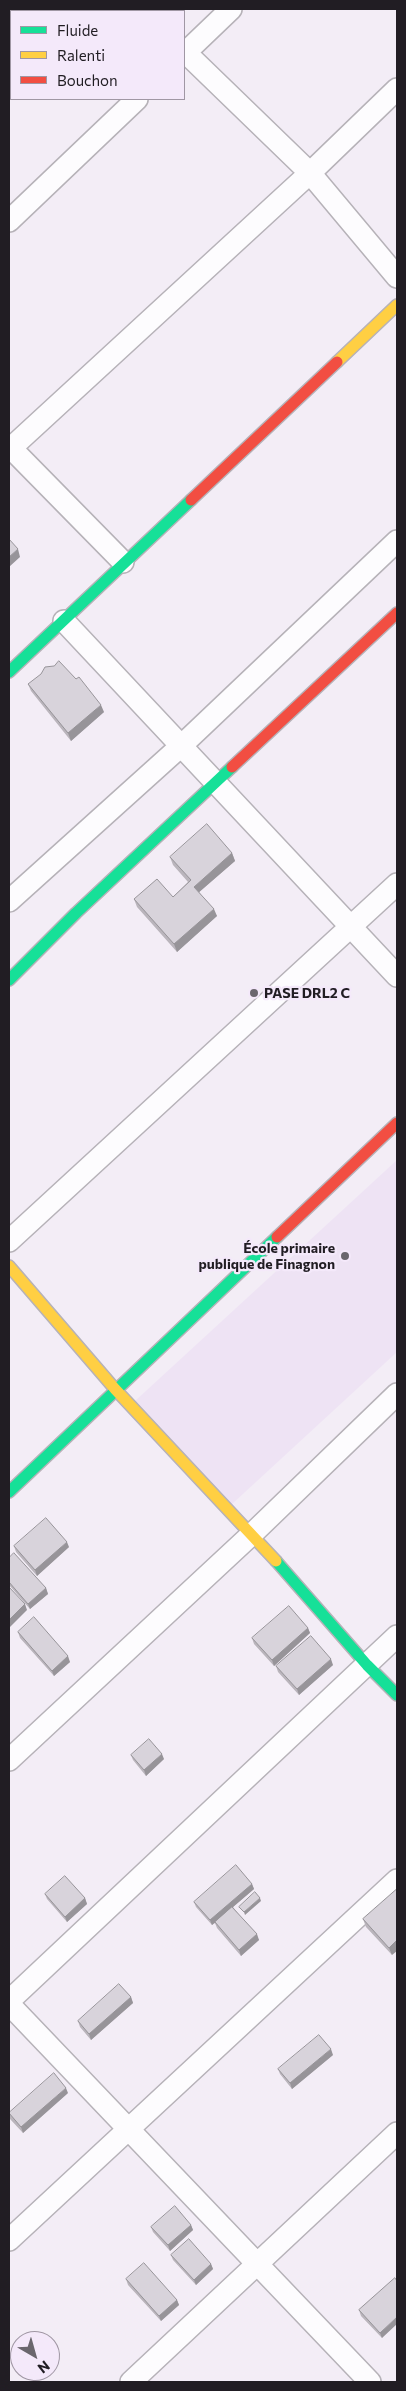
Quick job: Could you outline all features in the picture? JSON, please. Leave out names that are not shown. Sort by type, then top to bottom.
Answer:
[{"type":"street","points":[[185,51],[231,9]]},
{"type":"street","points":[[185,53],[310,173],[397,276]]},
{"type":"street","points":[[123,562],[10,447],[310,173],[397,89]]},
{"type":"street","points":[[9,221],[136,100]]},
{"type":"street","points":[[9,672],[123,562],[397,305]]},
{"type":"street","points":[[9,901],[181,746],[397,541]]},
{"type":"street","points":[[9,980],[76,913],[397,612]]},
{"type":"street","points":[[64,620],[397,976]]},
{"type":"street","points":[[9,1241],[397,884]]},
{"type":"street","points":[[9,1492],[397,1123]]},
{"type":"street","points":[[9,1266],[116,1389],[252,1534],[367,1665],[397,1696]]},
{"type":"street","points":[[9,1760],[252,1534],[397,1394]]},
{"type":"street","points":[[370,2382],[9,2002],[397,1636]]},
{"type":"street","points":[[9,2240],[397,1880]]},
{"type":"street","points":[[131,2382],[397,2133]]},
{"type":"shaded area","name":"École primaire publique de Finagnon","points":[[397,1160],[397,1352],[231,1505],[135,1401]]},
{"type":"building","points":[[9,539],[18,549],[9,557]]},
{"type":"building","points":[[59,661],[76,679],[79,677],[101,705],[68,733],[28,684],[41,674],[45,667],[54,666]]},
{"type":"building","points":[[207,824],[232,853],[194,887],[214,909],[174,944],[134,899],[157,879],[173,897],[191,880],[170,857]]},
{"type":"building","points":[[46,1518],[67,1542],[35,1570],[14,1546]]},
{"type":"building","points":[[14,1553],[46,1588],[28,1604],[9,1582],[9,1558]]},
{"type":"building","points":[[9,1587],[25,1604],[9,1620]]},
{"type":"building","points":[[289,1606],[308,1628],[272,1660],[252,1638]]},
{"type":"building","points":[[34,1617],[68,1656],[52,1671],[18,1632]]},
{"type":"building","points":[[311,1636],[331,1659],[297,1689],[276,1666]]},
{"type":"building","points":[[149,1739],[162,1754],[144,1770],[131,1755]]},
{"type":"building","points":[[236,1865],[252,1884],[210,1920],[194,1902]]},
{"type":"building","points":[[65,1876],[85,1898],[65,1917],[45,1894]]},
{"type":"building","points":[[397,1889],[397,1940],[389,1948],[363,1919]]},
{"type":"building","points":[[255,1892],[260,1898],[244,1912],[239,1907]]},
{"type":"building","points":[[232,1907],[257,1934],[239,1950],[215,1922]]},
{"type":"building","points":[[119,1984],[131,1997],[89,2034],[78,2021]]},
{"type":"building","points":[[319,2035],[331,2049],[290,2083],[278,2069]]},
{"type":"building","points":[[54,2073],[66,2088],[21,2127],[9,2113]]},
{"type":"building","points":[[175,2206],[191,2225],[168,2245],[151,2227]]},
{"type":"building","points":[[189,2239],[211,2264],[194,2280],[171,2255]]},
{"type":"building","points":[[144,2263],[177,2300],[159,2316],[126,2279]]},
{"type":"building","points":[[395,2278],[397,2281],[397,2317],[380,2333],[359,2310]]},
{"type":"traffic: fast","points":[[9,672],[191,500]]},
{"type":"traffic: fast","points":[[9,980],[76,913],[232,767]]},
{"type":"traffic: fast","points":[[9,1492],[277,1237]]},
{"type":"traffic: fast","points":[[276,1561],[367,1665],[397,1695]]},
{"type":"traffic: slow","points":[[337,362],[397,305]]},
{"type":"traffic: slow","points":[[9,1266],[115,1389],[276,1561]]},
{"type":"traffic: jam","points":[[191,500],[337,362]]},
{"type":"traffic: jam","points":[[232,767],[397,613]]},
{"type":"traffic: jam","points":[[277,1237],[397,1123]]},
{"type":"place","name":"PASE DRL2 C","points":[[254,993]]},
{"type":"place","name":"École primaire publique de Finagnon","points":[[345,1256]]}]
